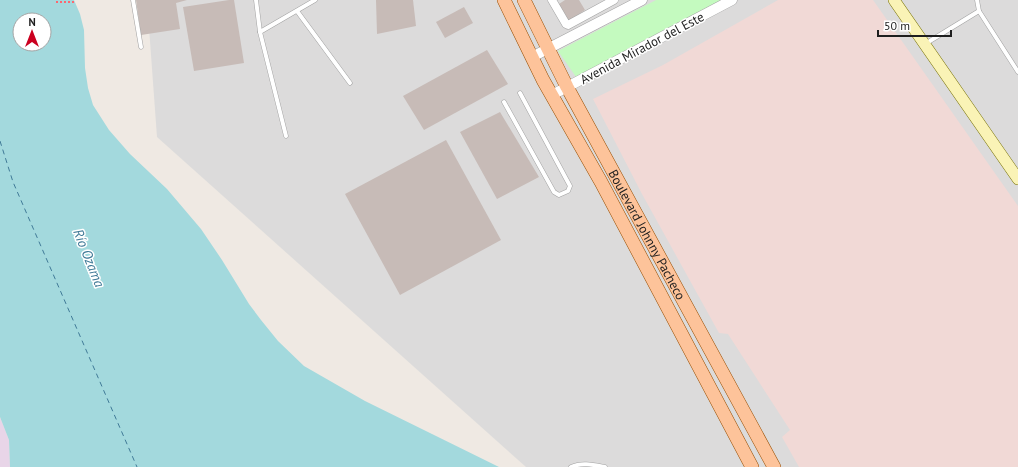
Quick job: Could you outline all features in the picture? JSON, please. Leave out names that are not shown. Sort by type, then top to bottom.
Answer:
[{"type":"main road","name":"Boulevard Johnny Pacheco","points":[[504,0],[543,80],[601,182],[752,467]]},
{"type":"main road","name":"Boulevard Johnny Pacheco","points":[[524,0],[567,87],[774,467]]},
{"type":"main road","points":[[894,0],[1018,179]]},
{"type":"street","points":[[552,0],[568,25],[614,0]]},
{"type":"street","points":[[532,57],[642,0]]},
{"type":"street","name":"Avenida Mirador del Este","points":[[552,95],[732,0]]},
{"type":"lane","points":[[132,0],[141,47]]},
{"type":"lane","points":[[256,0],[260,32],[286,136]]},
{"type":"lane","points":[[260,32],[315,0]]},
{"type":"lane","points":[[977,0],[979,11],[1018,72]]},
{"type":"lane","points":[[297,11],[350,83]]},
{"type":"lane","points":[[925,44],[979,11]]},
{"type":"lane","points":[[504,102],[554,192],[559,195],[568,191],[570,186],[520,93]]},
{"type":"lane","points":[[570,467],[577,464],[605,467]]},
{"type":"path","points":[[56,2],[75,2]]},
{"type":"shaded area","points":[[147,0],[1018,0],[1018,467],[526,467],[157,137]]},
{"type":"shaded area","points":[[778,0],[873,0],[1018,206],[1018,467],[799,467],[782,437],[790,430],[728,334],[719,333],[642,194],[593,99],[663,65]]},
{"type":"shaded area","points":[[0,417],[9,440],[10,467],[0,467]]},
{"type":"green space","points":[[656,0],[728,0],[576,77],[558,51]]},
{"type":"water","name":"Río Ozama","points":[[0,0],[74,0],[80,14],[84,30],[85,68],[88,88],[93,105],[109,130],[130,154],[167,189],[201,229],[249,304],[278,341],[304,366],[365,401],[499,467],[10,467],[9,440],[0,417]]},
{"type":"building","points":[[136,0],[187,0],[176,3],[180,29],[141,35]]},
{"type":"building","points":[[234,0],[244,63],[194,71],[183,7]]},
{"type":"building","points":[[376,0],[413,0],[416,26],[377,34]]},
{"type":"building","points":[[565,0],[579,0],[585,10],[569,21],[559,4]]},
{"type":"building","points":[[464,7],[473,23],[445,38],[436,22]]},
{"type":"building","points":[[487,50],[508,84],[424,130],[403,96]]},
{"type":"building","points":[[500,112],[539,177],[497,199],[460,132]]},
{"type":"building","points":[[446,140],[501,240],[400,295],[345,194]]},
{"type":"ferry route","points":[[0,141],[13,182],[137,467]]}]
